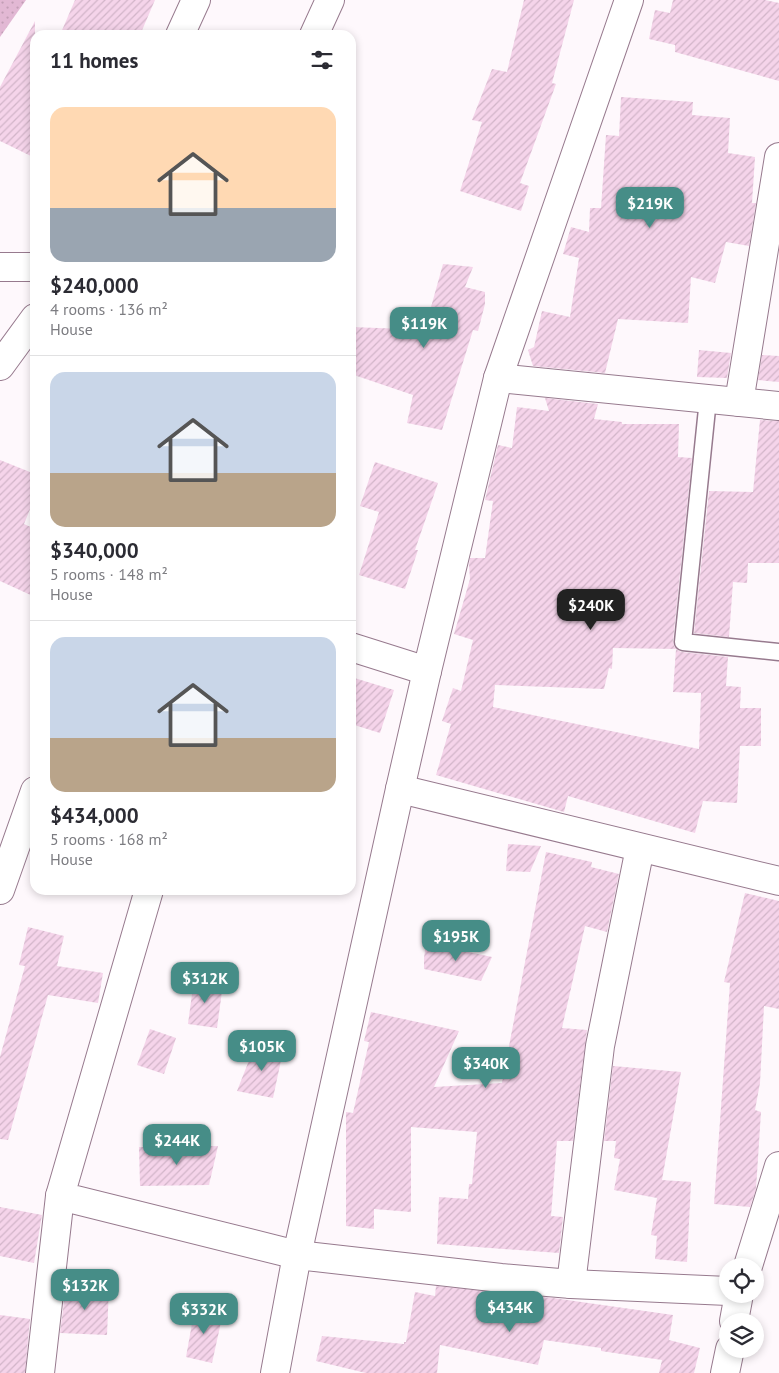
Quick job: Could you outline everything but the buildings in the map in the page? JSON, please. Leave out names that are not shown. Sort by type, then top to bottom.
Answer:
[{"type":"street","points":[[182,30],[196,0]]},
{"type":"street","points":[[316,30],[330,0]]},
{"type":"street","points":[[275,1373],[298,1255],[400,789],[498,378],[630,0]]},
{"type":"street","points":[[739,402],[779,157]]},
{"type":"street","points":[[0,268],[30,266]]},
{"type":"street","points":[[0,366],[30,325]]},
{"type":"street","points":[[498,378],[779,406]]},
{"type":"street","points":[[356,649],[427,671]]},
{"type":"street","points":[[400,789],[779,881]]},
{"type":"street","points":[[0,890],[30,805]]},
{"type":"street","points":[[571,1284],[600,1046],[640,848]]},
{"type":"street","points":[[40,1373],[60,1196],[147,895]]},
{"type":"street","points":[[753,1258],[769,1233],[779,1166]]},
{"type":"street","points":[[60,1196],[298,1255],[571,1284],[719,1291]]},
{"type":"street","points":[[725,1373],[728,1358]]},
{"type":"lane","points":[[708,399],[683,642],[779,652]]},
{"type":"shaded area","points":[[0,0],[26,0],[0,37]]}]
